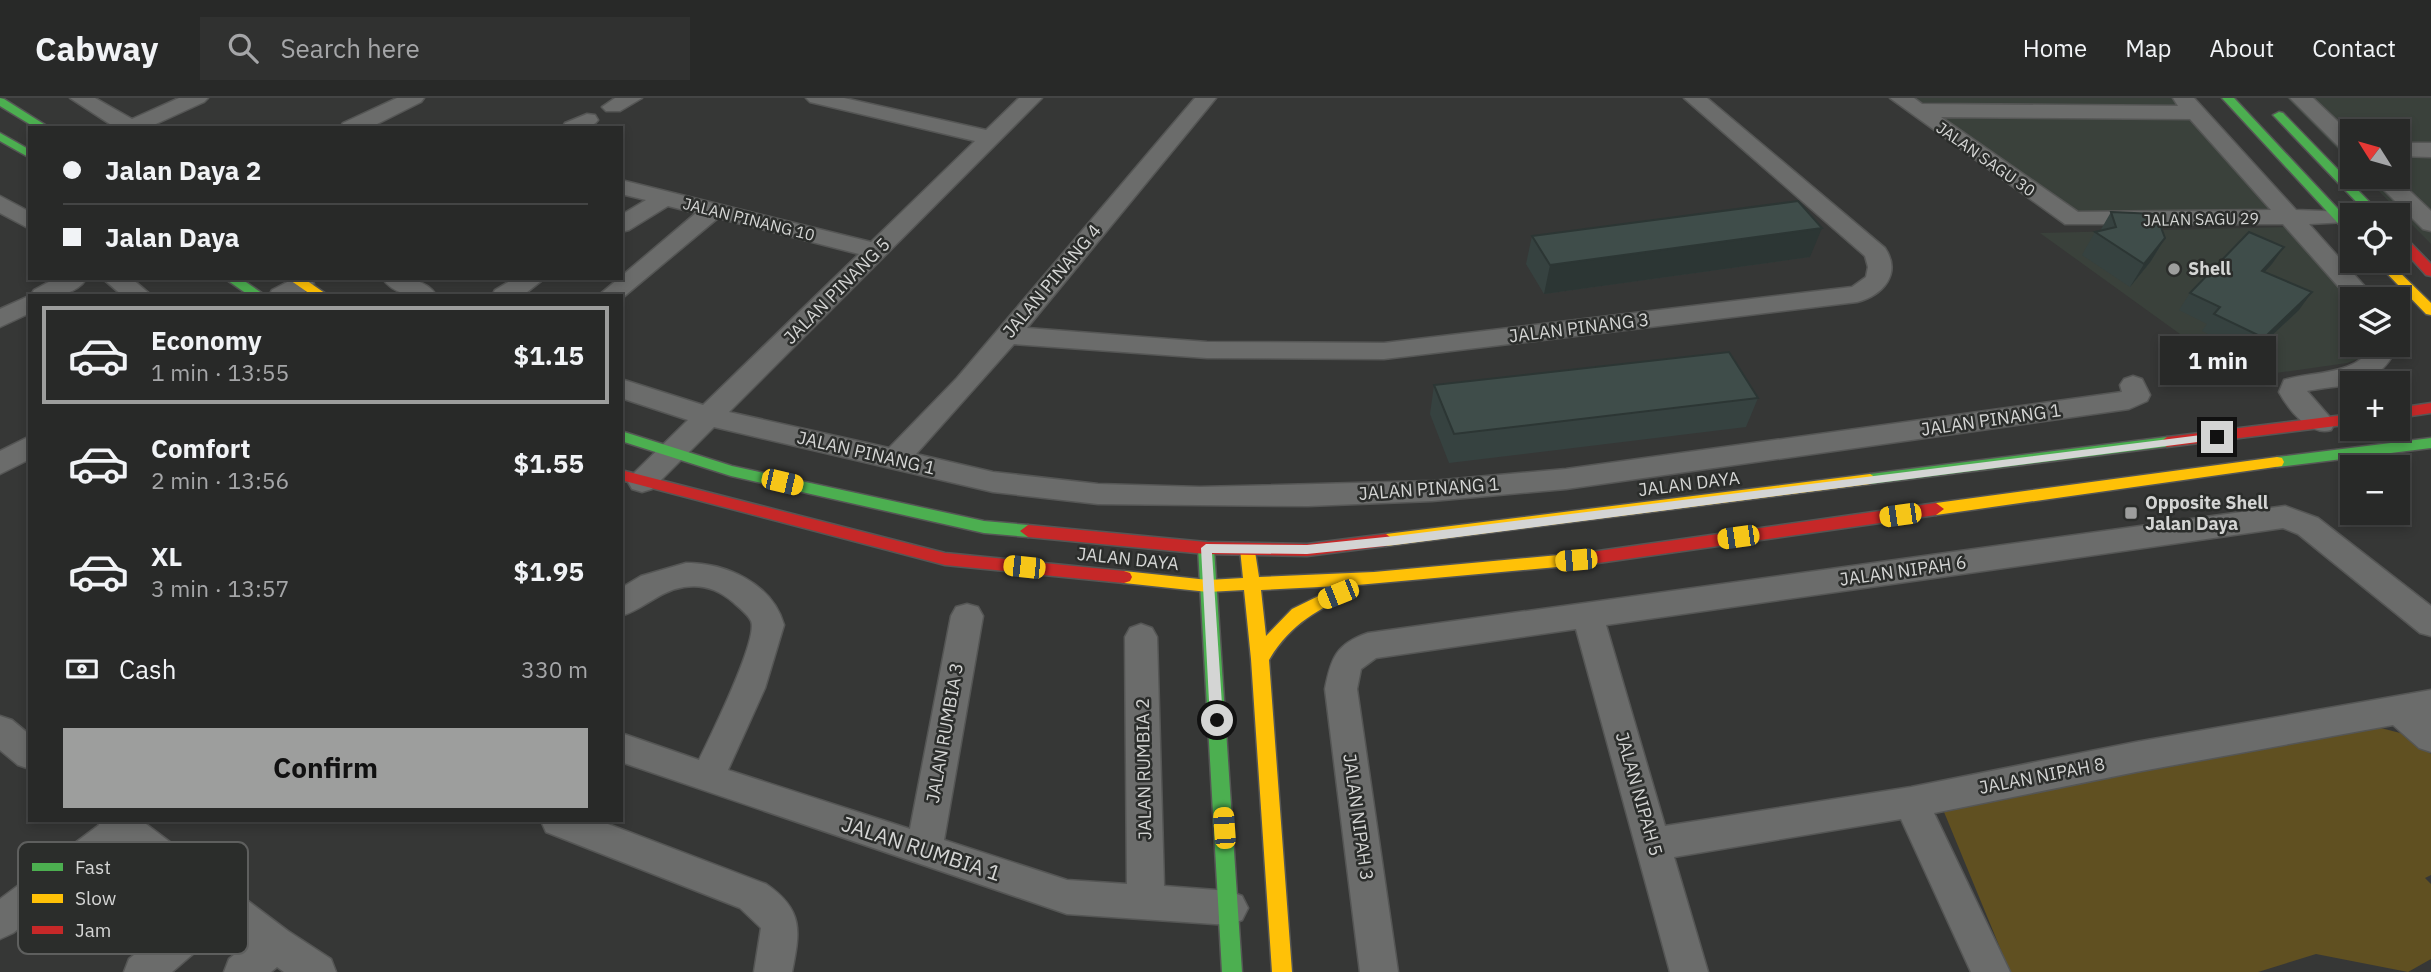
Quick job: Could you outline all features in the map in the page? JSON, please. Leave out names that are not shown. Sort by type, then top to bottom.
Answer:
[{"type":"main road","points":[[2228,98],[2340,219]]},
{"type":"main road","points":[[0,101],[41,126]]},
{"type":"main road","points":[[2271,107],[2364,203]]},
{"type":"main road","points":[[0,136],[28,154]]},
{"type":"main road","points":[[2410,249],[2429,269]]},
{"type":"main road","points":[[2393,273],[2431,311]]},
{"type":"main road","points":[[233,280],[257,294]]},
{"type":"main road","points":[[2410,411],[2431,408]]},
{"type":"main road","name":"JALAN DAYA","points":[[623,437],[731,471],[984,527],[1206,548],[1307,550],[2340,421]]},
{"type":"main road","name":"JALAN DAYA","points":[[632,479],[945,559],[1208,586],[1374,578],[1576,560],[2331,454],[2431,443]]},
{"type":"main road","points":[[2331,454],[2377,463],[2431,459]]},
{"type":"main road","points":[[1206,548],[1232,972]]},
{"type":"main road","points":[[1248,549],[1260,659],[1282,972]]},
{"type":"main road","points":[[1260,659],[1274,633],[1286,618],[1374,578]]},
{"type":"street","points":[[80,98],[129,126]]},
{"type":"street","points":[[133,126],[197,98]]},
{"type":"street","points":[[355,126],[414,98]]},
{"type":"street","points":[[817,98],[990,138]]},
{"type":"street","name":"JALAN PINANG 5","points":[[632,479],[673,453],[1031,98]]},
{"type":"street","name":"JALAN PINANG 4","points":[[894,461],[1007,335],[1206,98]]},
{"type":"street","name":"JALAN PINANG 3","points":[[1007,335],[1207,350],[1384,351],[1857,294],[1877,282],[1881,265],[1871,248],[1694,98]]},
{"type":"street","points":[[2301,98],[2340,136]]},
{"type":"street","points":[[1908,104],[2188,105],[2352,287]]},
{"type":"street","name":"JALAN SAGU 30","points":[[1908,104],[2073,219]]},
{"type":"street","points":[[2313,150],[2340,149]]},
{"type":"street","points":[[2410,150],[2431,150]]},
{"type":"street","name":"JALAN PINANG 10","points":[[623,188],[877,251]]},
{"type":"street","points":[[2395,189],[2431,224]]},
{"type":"street","points":[[623,224],[665,198]]},
{"type":"street","points":[[0,203],[28,221]]},
{"type":"street","points":[[612,294],[714,210]]},
{"type":"street","name":"JALAN SAGU 29","points":[[2073,219],[2287,218],[2340,223]]},
{"type":"street","points":[[2410,230],[2431,230]]},
{"type":"street","points":[[47,294],[71,280]]},
{"type":"street","points":[[117,280],[137,294]]},
{"type":"street","points":[[397,280],[422,294]]},
{"type":"street","points":[[507,294],[530,280]]},
{"type":"street","points":[[0,319],[28,304]]},
{"type":"street","points":[[2321,424],[2292,392],[2293,386],[2344,377],[2366,370],[2380,357]]},
{"type":"street","name":"JALAN PINANG 1","points":[[623,389],[709,417],[993,482],[1098,494],[1294,496],[1432,491],[1566,479],[2129,400],[2137,395],[2133,385]]},
{"type":"street","name":"JALAN NIPAH 6","points":[[1346,662],[1368,646],[2285,517],[2308,526],[2431,624]]},
{"type":"street","points":[[623,602],[642,588],[660,580],[700,574],[737,586],[766,617],[767,631],[751,688],[707,778]]},
{"type":"street","name":"JALAN RUMBIA 3","points":[[924,849],[967,616]]},
{"type":"street","name":"JALAN NIPAH 5","points":[[1588,617],[1689,972]]},
{"type":"street","name":"JALAN RUMBIA 2","points":[[1141,637],[1146,901]]},
{"type":"street","name":"JALAN NIPAH 3","points":[[1346,662],[1341,689],[1379,972]]},
{"type":"street","points":[[2415,707],[2431,738]]},
{"type":"street","name":"JALAN NIPAH 8","points":[[1653,844],[1911,802],[2415,707]]},
{"type":"street","points":[[0,730],[28,753]]},
{"type":"street","name":"JALAN RUMBIA 1","points":[[623,748],[1067,897],[1229,908]]},
{"type":"street","points":[[1911,802],[1991,972]]},
{"type":"street","points":[[562,822],[753,896],[773,908],[781,927],[773,972]]},
{"type":"street","points":[[98,842],[120,824],[144,842]]},
{"type":"street","points":[[0,921],[18,906]]},
{"type":"street","points":[[248,922],[317,972]]},
{"type":"street","points":[[243,972],[275,944]]},
{"type":"street","points":[[143,972],[164,954]]},
{"type":"shaded area","points":[[1893,98],[2189,98],[2298,222],[2072,223]]},
{"type":"shaded area","points":[[2287,98],[2431,98],[2431,244],[2410,223],[2410,203],[2391,203],[2377,189],[2410,189],[2410,119],[2340,119],[2340,152]]},
{"type":"shaded area","points":[[2288,227],[2344,287],[2340,287],[2340,357],[2363,357],[2347,363],[2241,378],[2040,233]]},
{"type":"shaded area","points":[[2377,727],[2404,734],[2431,754],[2431,875],[2425,878],[2431,884],[2431,959],[2408,972],[2316,954],[2258,972],[2010,972],[1944,812],[2070,782]]},
{"type":"building","points":[[1798,201],[1822,228],[1550,265],[1532,236]]},
{"type":"building","points":[[2111,212],[2156,214],[2165,238],[2144,264],[2095,232],[2116,227]]},
{"type":"building","points":[[2249,232],[2284,247],[2262,271],[2312,292],[2264,338],[2214,314],[2220,307],[2190,293]]},
{"type":"building","points":[[1729,352],[1758,398],[1454,434],[1434,385]]},
{"type":"traffic: fast","points":[[2228,98],[2340,218]]},
{"type":"traffic: fast","points":[[0,101],[41,126]]},
{"type":"traffic: fast","points":[[2279,115],[2364,203]]},
{"type":"traffic: fast","points":[[0,136],[28,154]]},
{"type":"traffic: fast","points":[[233,280],[257,294]]},
{"type":"traffic: fast","points":[[623,437],[731,471],[984,527],[1028,531]]},
{"type":"traffic: fast","points":[[1870,479],[2167,442]]},
{"type":"traffic: fast","points":[[2277,462],[2431,443]]},
{"type":"traffic: fast","points":[[1206,548],[1232,972]]},
{"type":"traffic: slow","points":[[2393,273],[2431,311]]},
{"type":"traffic: slow","points":[[296,280],[320,294]]},
{"type":"traffic: slow","points":[[1936,509],[2277,462]]},
{"type":"traffic: slow","points":[[1386,540],[1870,479]]},
{"type":"traffic: slow","points":[[1248,549],[1260,659],[1282,972]]},
{"type":"traffic: slow","points":[[1124,577],[1208,586],[1374,578],[1591,558]]},
{"type":"traffic: slow","points":[[1260,659],[1279,631],[1298,614],[1350,588]]},
{"type":"traffic: jam","points":[[2410,250],[2431,272]]},
{"type":"traffic: jam","points":[[2410,411],[2431,408]]},
{"type":"traffic: jam","points":[[2167,442],[2340,420]]},
{"type":"traffic: jam","points":[[623,476],[945,559],[1124,577]]},
{"type":"traffic: jam","points":[[1591,558],[1936,509]]},
{"type":"traffic: jam","points":[[1028,531],[1206,548],[1307,550],[1386,540]]},
{"type":"place","name":"Shell","points":[[2174,269]]},
{"type":"place","name":"Opposite Shell Jalan Daya","points":[[2131,513]]},
{"type":"route","points":[[1217,720],[1206,548],[1307,550],[2217,437]]}]
